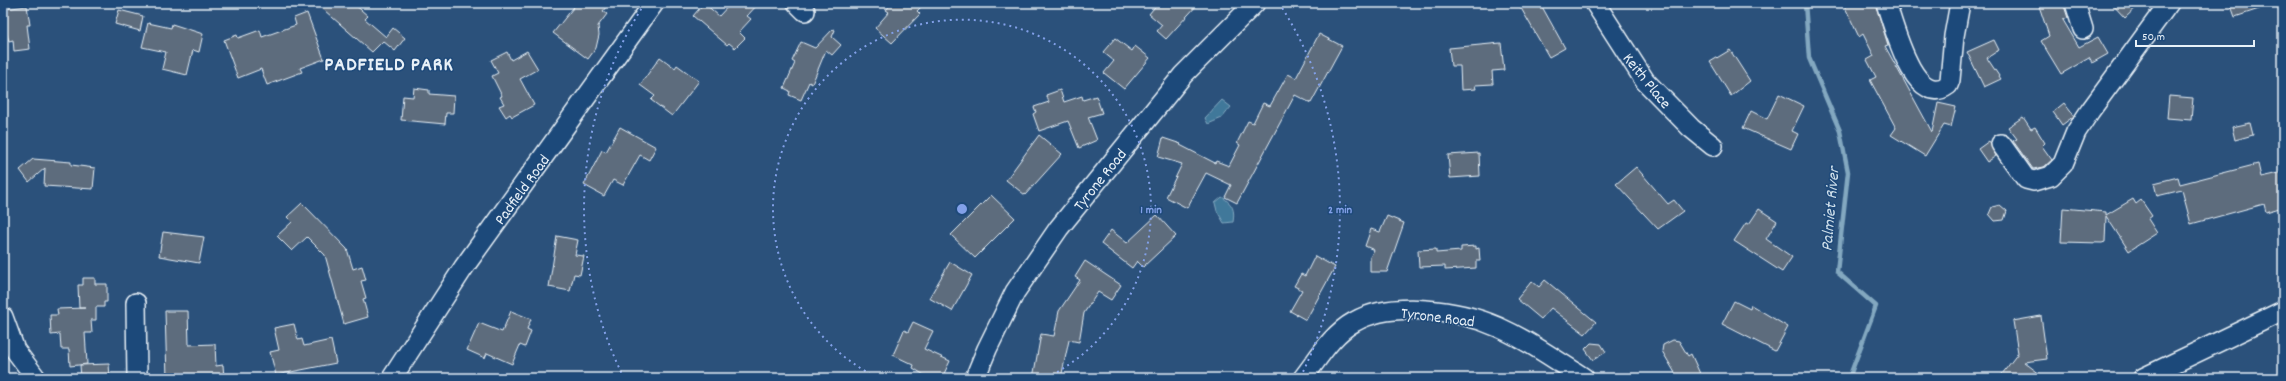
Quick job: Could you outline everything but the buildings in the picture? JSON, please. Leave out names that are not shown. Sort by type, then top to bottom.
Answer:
[{"type":"street","name":"Padfield Road","points":[[392,378],[464,267],[654,3]]},
{"type":"street","name":"Tyrone Road","points":[[975,378],[986,349],[1015,292],[1059,228],[1183,75],[1255,3]]},
{"type":"street","name":"Keith Place","points":[[1595,3],[1645,81],[1691,128],[1713,146]]},
{"type":"street","points":[[1886,3],[1911,69],[1918,82],[1926,87],[1939,90],[1948,85],[1950,80],[1954,36],[1960,3]]},
{"type":"street","points":[[2075,3],[2083,29]]},
{"type":"street","points":[[2001,144],[2026,179],[2034,181],[2051,176],[2062,164],[2076,132],[2090,111],[2169,3]]},
{"type":"street","points":[[136,303],[137,378]]},
{"type":"street","name":"Tyrone Road","points":[[1303,378],[1341,331],[1354,322],[1371,314],[1410,310],[1475,319],[1498,327],[1535,347],[1584,378]]},
{"type":"street","points":[[2143,378],[2283,310]]},
{"type":"street","points":[[3,317],[9,351],[36,378]]},
{"type":"water","points":[[1222,100],[1231,107],[1222,118],[1208,124],[1205,118]]},
{"type":"water","points":[[1222,197],[1231,205],[1234,214],[1233,222],[1224,223],[1217,211],[1215,203]]},
{"type":"waterway","name":"Palmiet River","points":[[1805,3],[1809,58],[1840,131],[1848,172],[1837,272],[1876,306],[1849,378]]},
{"type":"district","name":"PADFIELD PARK","points":[[389,63]]}]
